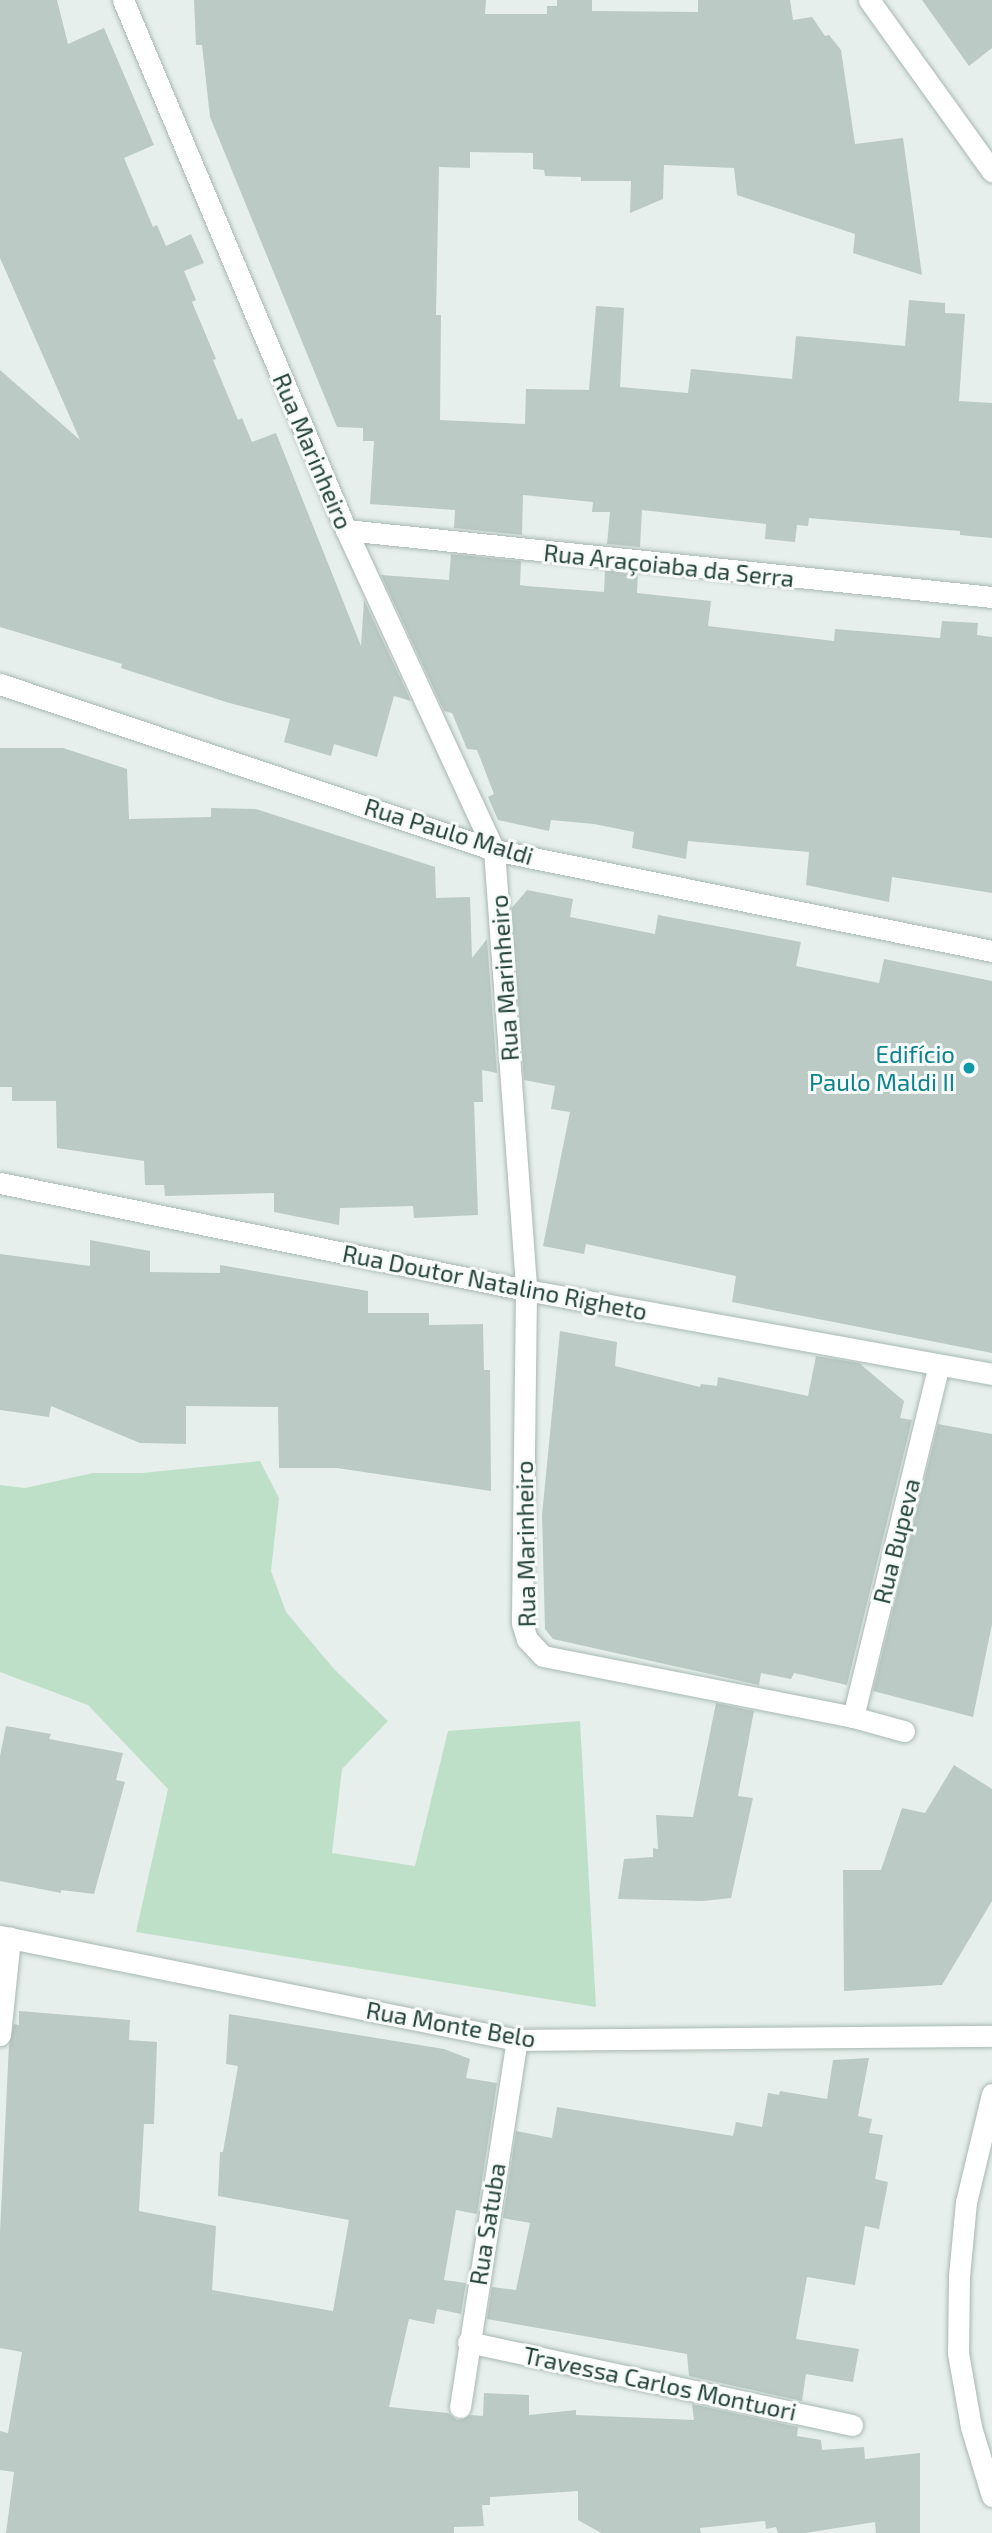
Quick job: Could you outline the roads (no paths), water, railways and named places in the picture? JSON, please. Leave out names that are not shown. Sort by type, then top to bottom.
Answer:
[{"type":"street","name":"Rua Marinheiro","points":[[124,0],[346,530],[494,850],[526,1290],[522,1622],[527,1639],[543,1656],[853,1717],[904,1731]]},
{"type":"street","points":[[869,0],[992,171]]},
{"type":"street","name":"Rua Araçoiaba da Serra","points":[[346,530],[992,597]]},
{"type":"street","name":"Rua Paulo Maldi","points":[[0,684],[494,850],[992,951]]},
{"type":"street","name":"Rua Doutor Natalino Righeto","points":[[0,1183],[526,1290],[992,1374]]},
{"type":"street","name":"Rua Bupeva","points":[[853,1717],[939,1366]]},
{"type":"street","points":[[0,2035],[5,1937]]},
{"type":"street","name":"Rua Monte Belo","points":[[5,1937],[517,2040],[992,2036]]},
{"type":"street","name":"Rua Satuba","points":[[460,2407],[517,2040]]},
{"type":"street","points":[[992,2094],[966,2202],[959,2276],[958,2353],[971,2427],[992,2496]]},
{"type":"street","name":"Travessa Carlos Montuori","points":[[468,2342],[852,2425]]},
{"type":"place","name":"Edifício Paulo Maldi II","points":[[969,1068]]}]
